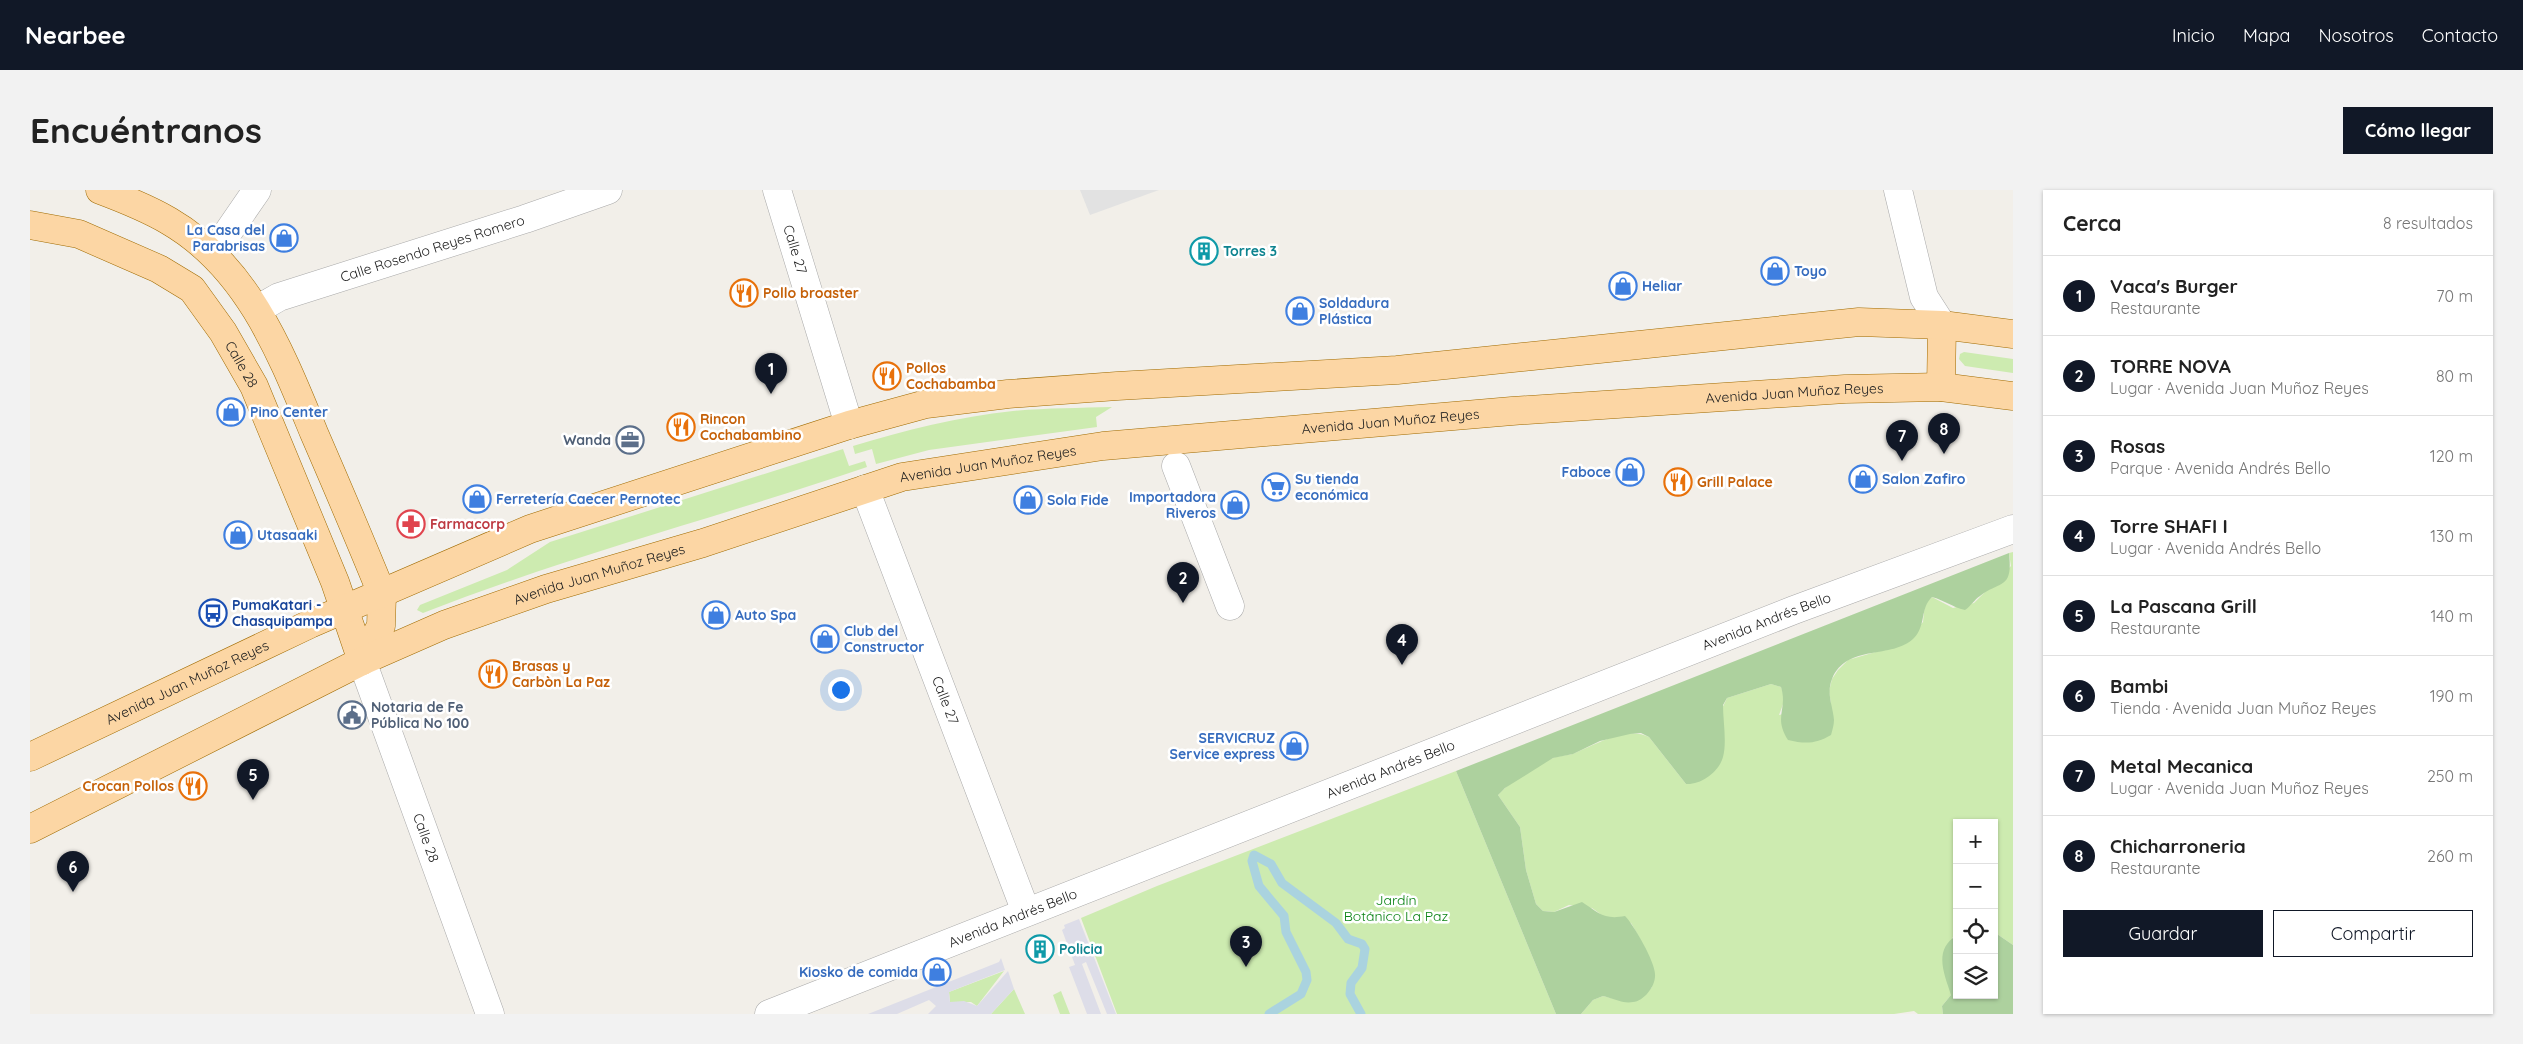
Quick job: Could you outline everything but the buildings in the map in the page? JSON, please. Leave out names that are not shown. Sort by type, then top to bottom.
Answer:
[{"type":"main road","points":[[100,190],[136,203],[171,221],[213,254],[258,309],[287,368],[382,594],[381,626],[362,662]]},
{"type":"main road","name":"Calle 28","points":[[30,225],[79,234],[159,269],[192,290],[223,332],[254,386],[345,609],[362,662]]},
{"type":"main road","points":[[192,290],[213,254]]},
{"type":"main road","points":[[223,332],[258,309]]},
{"type":"main road","points":[[382,594],[530,529],[849,425],[926,404],[1008,394],[1397,370],[1859,322],[1942,325],[2013,334]]},
{"type":"main road","points":[[1941,387],[1942,325]]},
{"type":"main road","name":"Avenida Juan Muñoz Reyes","points":[[30,829],[362,662],[444,625],[546,589],[702,543],[902,477],[1103,446],[1512,412],[1845,390],[1941,387],[2013,396]]},
{"type":"main road","name":"Avenida Juan Muñoz Reyes","points":[[30,757],[345,609],[382,594]]},
{"type":"street","points":[[213,254],[257,190]]},
{"type":"street","name":"Calle Rosendo Reyes Romero","points":[[258,309],[280,297],[525,219],[608,190]]},
{"type":"street","name":"Calle 27","points":[[777,190],[849,425]]},
{"type":"street","points":[[1898,190],[1924,297],[1942,325]]},
{"type":"street","points":[[1176,466],[1230,606]]},
{"type":"street","name":"Calle 27","points":[[866,489],[1026,912]]},
{"type":"street","name":"Avenida Andrés Bello","points":[[769,1014],[1794,610],[2013,529]]},
{"type":"street","name":"Calle 28","points":[[362,662],[490,1014]]},
{"type":"green space","points":[[1964,352],[2013,359],[2013,373],[1965,366],[1959,359],[1960,354]]},
{"type":"green space","points":[[1112,407],[1096,417],[1097,427],[929,450],[876,464],[872,449],[855,454],[853,446],[932,425],[972,417],[1037,409]]},
{"type":"green space","points":[[843,449],[849,466],[865,461],[867,467],[533,573],[423,613],[417,610],[420,605],[507,570],[550,542]]},
{"type":"green space","points":[[2013,552],[2013,945],[1998,935],[1998,819],[1953,819],[1951,995],[1942,1006],[1943,1014],[1918,1014],[1914,1011],[1894,1014],[1581,1014],[1593,1000],[1603,996],[1629,1002],[1635,1001],[1646,994],[1652,987],[1650,969],[1643,946],[1631,923],[1603,916],[1592,908],[1569,905],[1554,912],[1543,911],[1536,904],[1526,870],[1520,827],[1498,795],[1516,779],[1546,761],[1570,755],[1602,741],[1631,734],[1649,737],[1686,784],[1727,698],[1771,684],[1781,687],[1785,699],[1779,715],[1831,704],[1829,691],[1832,679],[1848,660],[1903,644],[1923,622],[1925,603],[1932,597],[1953,608],[1974,603],[2011,566],[2009,553]]},
{"type":"green space","points":[[2009,553],[2010,565],[2007,579],[1980,596],[1965,610],[1932,597],[1926,606],[1918,633],[1905,645],[1859,656],[1848,660],[1839,668],[1830,684],[1830,700],[1834,720],[1831,735],[1826,738],[1810,742],[1788,740],[1781,719],[1783,695],[1781,687],[1771,684],[1727,698],[1723,705],[1725,738],[1723,757],[1718,768],[1703,780],[1686,784],[1649,737],[1641,733],[1600,741],[1573,754],[1553,758],[1505,788],[1498,795],[1520,827],[1526,870],[1536,904],[1543,911],[1554,912],[1582,902],[1607,916],[1625,916],[1643,944],[1654,968],[1654,983],[1645,996],[1637,1001],[1625,1002],[1603,996],[1593,1000],[1581,1014],[1556,1014],[1456,771]]},
{"type":"green space","name":"Jardín Botánico La Paz","points":[[1456,771],[1556,1014],[1117,1014],[1081,918],[1157,886]]},
{"type":"green space","points":[[1998,935],[2013,945],[2013,1014],[1943,1014],[1942,1006],[1951,995],[1942,962],[1945,948],[1953,938],[1953,999],[1998,999]]},
{"type":"green space","points":[[1004,971],[977,1006],[971,1002],[950,1002],[949,992]]},
{"type":"green space","points":[[1014,989],[1025,1014],[991,1014]]},
{"type":"green space","points":[[1061,991],[1070,1014],[1060,1014],[1053,995]]},
{"type":"shaded area","points":[[1080,190],[1159,190],[1090,215]]},
{"type":"shaded area","points":[[1079,919],[1116,1014],[1107,1014],[1086,962],[1082,964],[1101,1014],[1087,1014],[1069,967],[1075,965],[1062,930],[1065,928],[1064,925]]},
{"type":"shaded area","points":[[1001,958],[1005,970],[949,992],[950,1002],[964,1001],[977,1006],[1008,971],[1014,989],[991,1014],[928,1014],[936,1006],[929,1000],[897,1014],[868,1014],[999,962]]},
{"type":"waterway","points":[[1269,1014],[1301,994],[1307,980],[1306,972],[1286,932],[1284,916],[1259,886],[1252,861],[1254,855],[1271,864],[1282,883],[1336,923],[1348,939],[1362,944],[1365,949],[1362,968],[1351,983],[1350,994],[1361,1014]]},
{"type":"place","name":"La Casa del Parabrisas","points":[[284,238]]},
{"type":"place","name":"Torres 3","points":[[1204,251]]},
{"type":"place","name":"Toyo","points":[[1775,271]]},
{"type":"place","name":"Heliar","points":[[1623,286]]},
{"type":"place","name":"Pollo broaster","points":[[744,293]]},
{"type":"place","name":"Soldadura Plástica","points":[[1300,311]]},
{"type":"place","name":"Pollos Cochabamba","points":[[887,376]]},
{"type":"place","name":"Vaca's Burger","points":[[771,394]]},
{"type":"place","name":"Pino Center","points":[[231,412]]},
{"type":"place","name":"Rincon Cochabambino","points":[[681,427]]},
{"type":"place","name":"Wanda","points":[[630,440]]},
{"type":"place","name":"Chicharroneria","points":[[1944,454]]},
{"type":"place","name":"Metal Mecanica","points":[[1902,461]]},
{"type":"place","name":"Faboce","points":[[1630,472]]},
{"type":"place","name":"Salon Zafiro","points":[[1863,479]]},
{"type":"place","name":"Grill Palace","points":[[1678,482]]},
{"type":"place","name":"Su tienda económica","points":[[1276,487]]},
{"type":"place","name":"Ferretería Caecer Pernotec","points":[[477,499]]},
{"type":"place","name":"Sola Fide","points":[[1028,500]]},
{"type":"place","name":"Importadora Riveros","points":[[1235,505]]},
{"type":"place","name":"Farmacorp","points":[[411,524]]},
{"type":"place","name":"Utasaaki","points":[[238,535]]},
{"type":"place","name":"TORRE NOVA","points":[[1183,603]]},
{"type":"place","name":"PumaKatari - Chasquipampa","points":[[213,613]]},
{"type":"place","name":"Auto Spa","points":[[716,615]]},
{"type":"place","name":"Club del Constructor","points":[[825,639]]},
{"type":"place","name":"Torre SHAFI I","points":[[1402,665]]},
{"type":"place","name":"Brasas y Carbòn La Paz","points":[[493,674]]},
{"type":"place","name":"Notaria de Fe Pública No 100","points":[[352,715]]},
{"type":"place","name":"SERVICRUZ Service express","points":[[1294,746]]},
{"type":"place","name":"Crocan Pollos","points":[[193,786]]},
{"type":"place","name":"La Pascana Grill","points":[[253,800]]},
{"type":"place","name":"Bambi","points":[[73,892]]},
{"type":"place","name":"Policia","points":[[1040,949]]},
{"type":"place","name":"Rosas","points":[[1246,967]]},
{"type":"place","name":"Kiosko de comida","points":[[937,972]]}]
